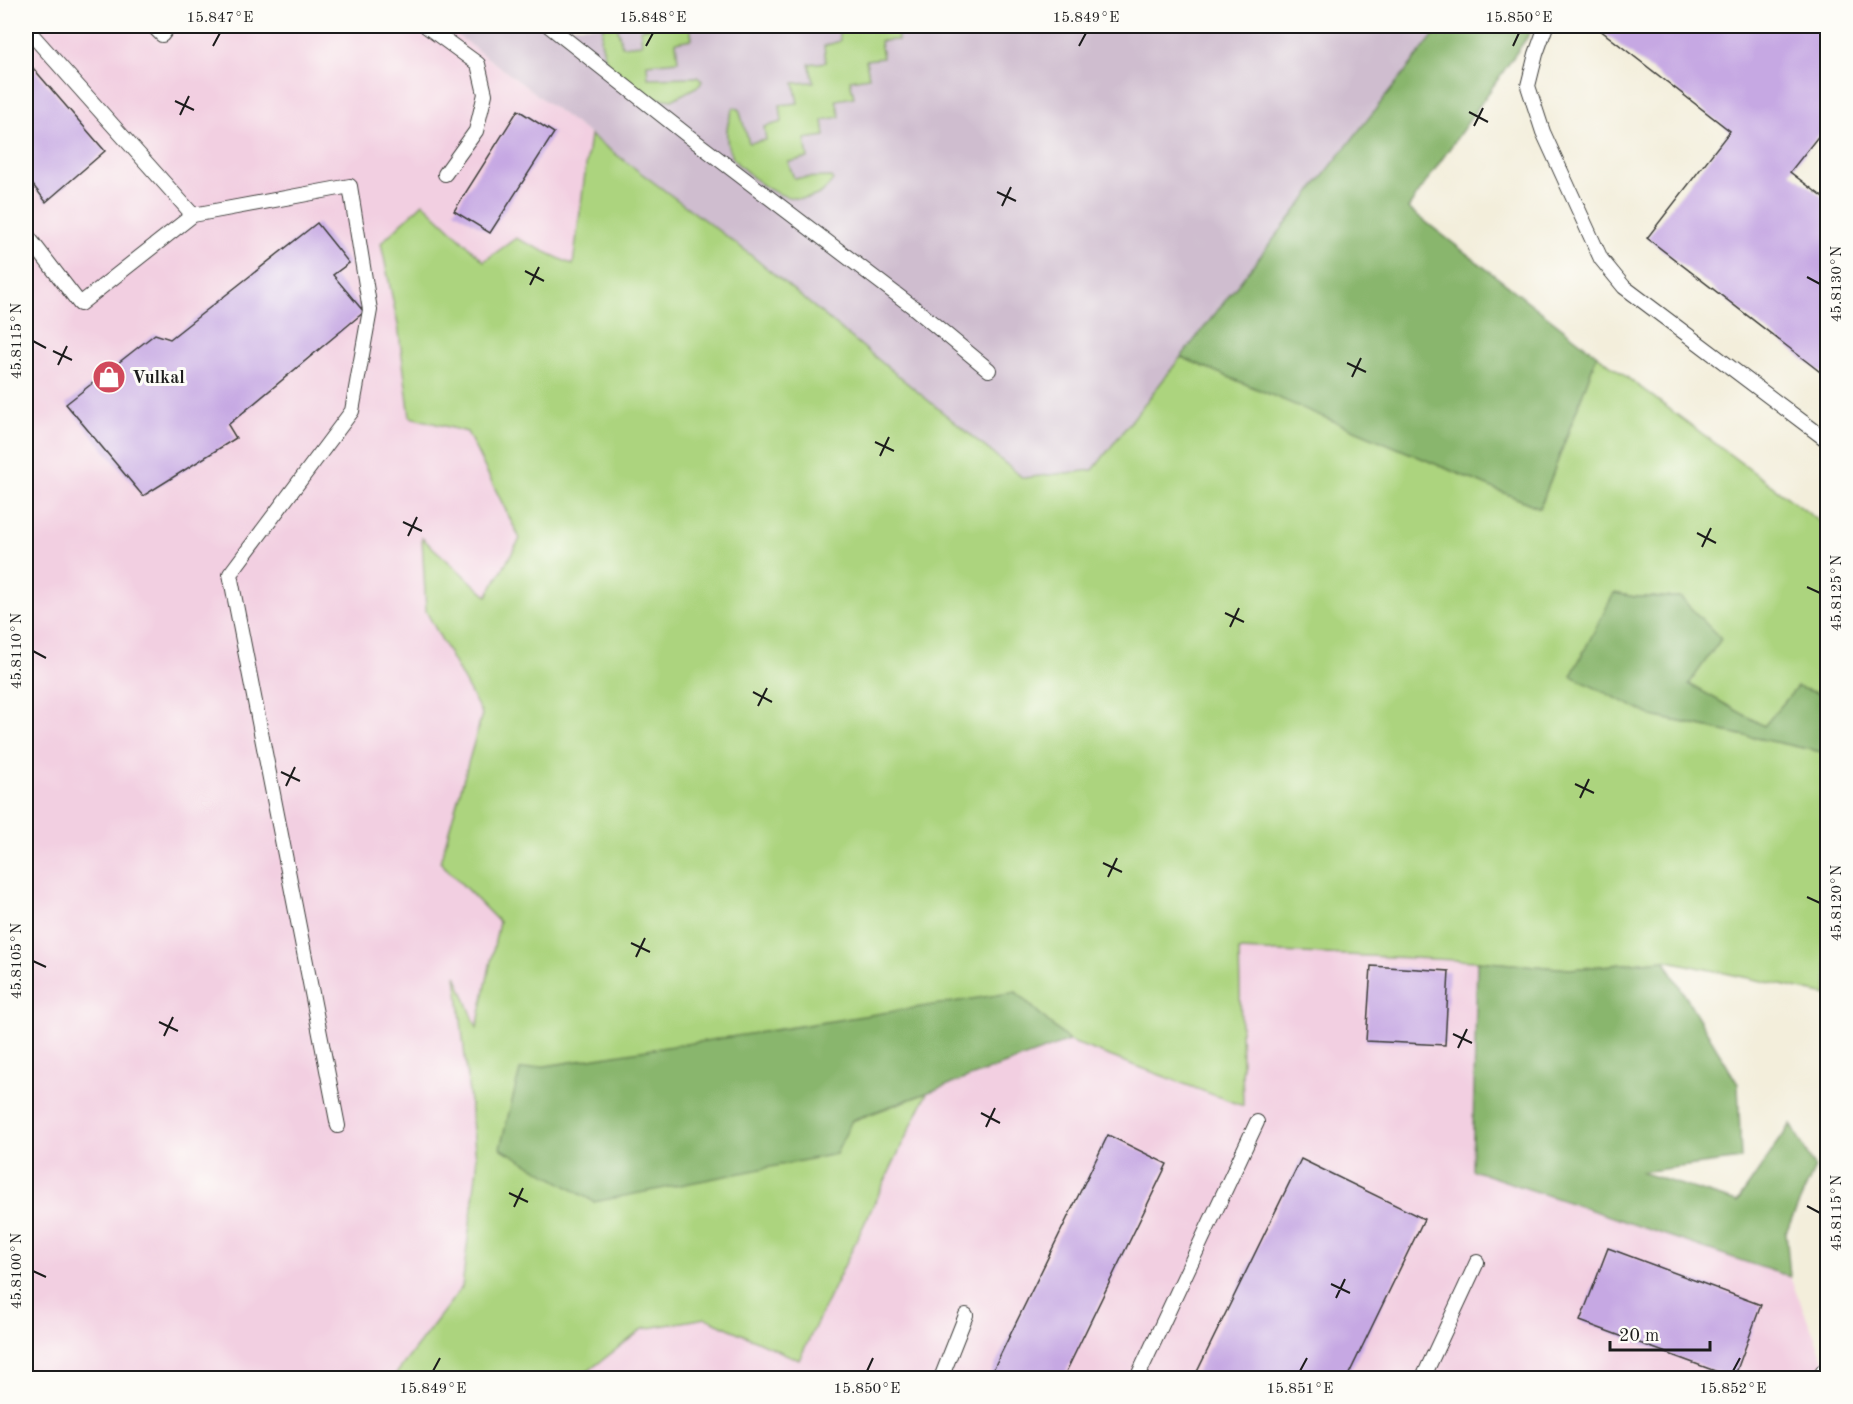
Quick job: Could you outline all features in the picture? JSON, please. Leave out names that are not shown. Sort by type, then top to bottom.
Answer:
[{"type":"lane","points":[[153,26],[162,35],[169,26]]},
{"type":"lane","points":[[426,26],[478,64],[485,94],[476,131],[446,174]]},
{"type":"lane","points":[[549,26],[696,142],[913,307],[989,370]]},
{"type":"lane","points":[[1546,26],[1528,86],[1543,132],[1601,259],[1624,286],[1827,441]]},
{"type":"lane","points":[[26,28],[193,215]]},
{"type":"lane","points":[[26,234],[80,304],[193,215],[350,186],[370,310],[352,411],[230,574],[338,1126]]},
{"type":"lane","points":[[1137,1378],[1257,1122]]},
{"type":"lane","points":[[1423,1378],[1477,1262]]},
{"type":"lane","points":[[941,1378],[966,1315]]},
{"type":"shaded area","points":[[26,26],[445,26],[742,248],[685,412],[500,1148],[852,1121],[1069,1041],[1242,1106],[1239,950],[1477,961],[1472,1170],[1790,1277],[1827,1367],[1827,1378],[26,1378]]},
{"type":"shaded area","points":[[445,26],[1441,26],[1093,470],[1023,478],[742,248]]},
{"type":"green space","points":[[603,26],[617,26],[622,46],[642,44],[640,29],[656,26],[690,26],[692,39],[676,42],[678,61],[647,64],[648,78],[697,77],[702,81],[700,85],[672,100],[649,97],[611,68],[606,61],[601,41]]},
{"type":"green space","points":[[838,26],[897,26],[898,40],[880,41],[883,58],[866,60],[869,77],[850,80],[854,97],[836,100],[840,117],[823,120],[825,136],[805,139],[808,158],[788,162],[794,178],[831,177],[833,180],[824,190],[814,196],[803,199],[791,198],[757,181],[735,161],[727,141],[730,118],[734,107],[739,109],[749,143],[766,140],[764,127],[782,122],[780,105],[798,103],[794,83],[814,82],[809,64],[826,62],[824,46],[840,41]]},
{"type":"green space","points":[[1441,26],[1535,26],[1408,208],[1597,355],[1540,508],[1181,357]]},
{"type":"green space","points":[[590,135],[742,248],[1023,478],[1093,470],[1181,357],[1540,508],[1597,355],[1827,527],[1827,696],[1797,687],[1764,727],[1689,684],[1680,597],[1635,597],[1614,593],[1652,716],[1827,753],[1827,995],[1664,960],[1570,969],[1477,961],[1239,950],[1243,1106],[1069,1041],[1016,992],[852,1121],[927,1093],[799,1360],[706,1318],[643,1329],[579,1378],[393,1378],[462,1287],[477,1167],[456,975],[477,1028],[499,922],[440,862],[482,714],[426,611],[422,538],[487,596],[520,539],[467,432],[410,417],[398,325],[381,243],[423,203],[484,261],[516,238],[573,265]]},
{"type":"green space","points":[[1614,593],[1635,597],[1680,597],[1721,639],[1689,684],[1764,726],[1797,687],[1827,696],[1827,753],[1652,716],[1571,676]]},
{"type":"green space","points":[[1664,960],[1738,1084],[1741,1159],[1640,1172],[1737,1202],[1791,1124],[1815,1168],[1786,1232],[1790,1277],[1472,1170],[1477,961],[1570,969]]},
{"type":"green space","points":[[1016,992],[1069,1041],[852,1120],[836,1154],[594,1202],[500,1148],[520,1070]]},
{"type":"building","points":[[1595,26],[1828,26],[1828,124],[1790,172],[1828,201],[1828,378],[1647,238],[1730,131]]},
{"type":"building","points":[[26,60],[105,151],[46,202],[26,176]]},
{"type":"building","points":[[518,110],[554,133],[490,233],[454,211]]},
{"type":"building","points":[[317,223],[349,263],[333,275],[364,312],[228,425],[236,438],[143,496],[66,404],[155,334],[170,339]]},
{"type":"building","points":[[1371,966],[1449,971],[1445,1045],[1366,1041]]},
{"type":"building","points":[[1108,1135],[1167,1164],[1063,1378],[989,1378]]},
{"type":"building","points":[[1301,1159],[1424,1219],[1347,1378],[1194,1378]]},
{"type":"building","points":[[1608,1248],[1761,1305],[1734,1378],[1580,1321]]},
{"type":"place","name":"Vulkal","points":[[109,377]]}]
